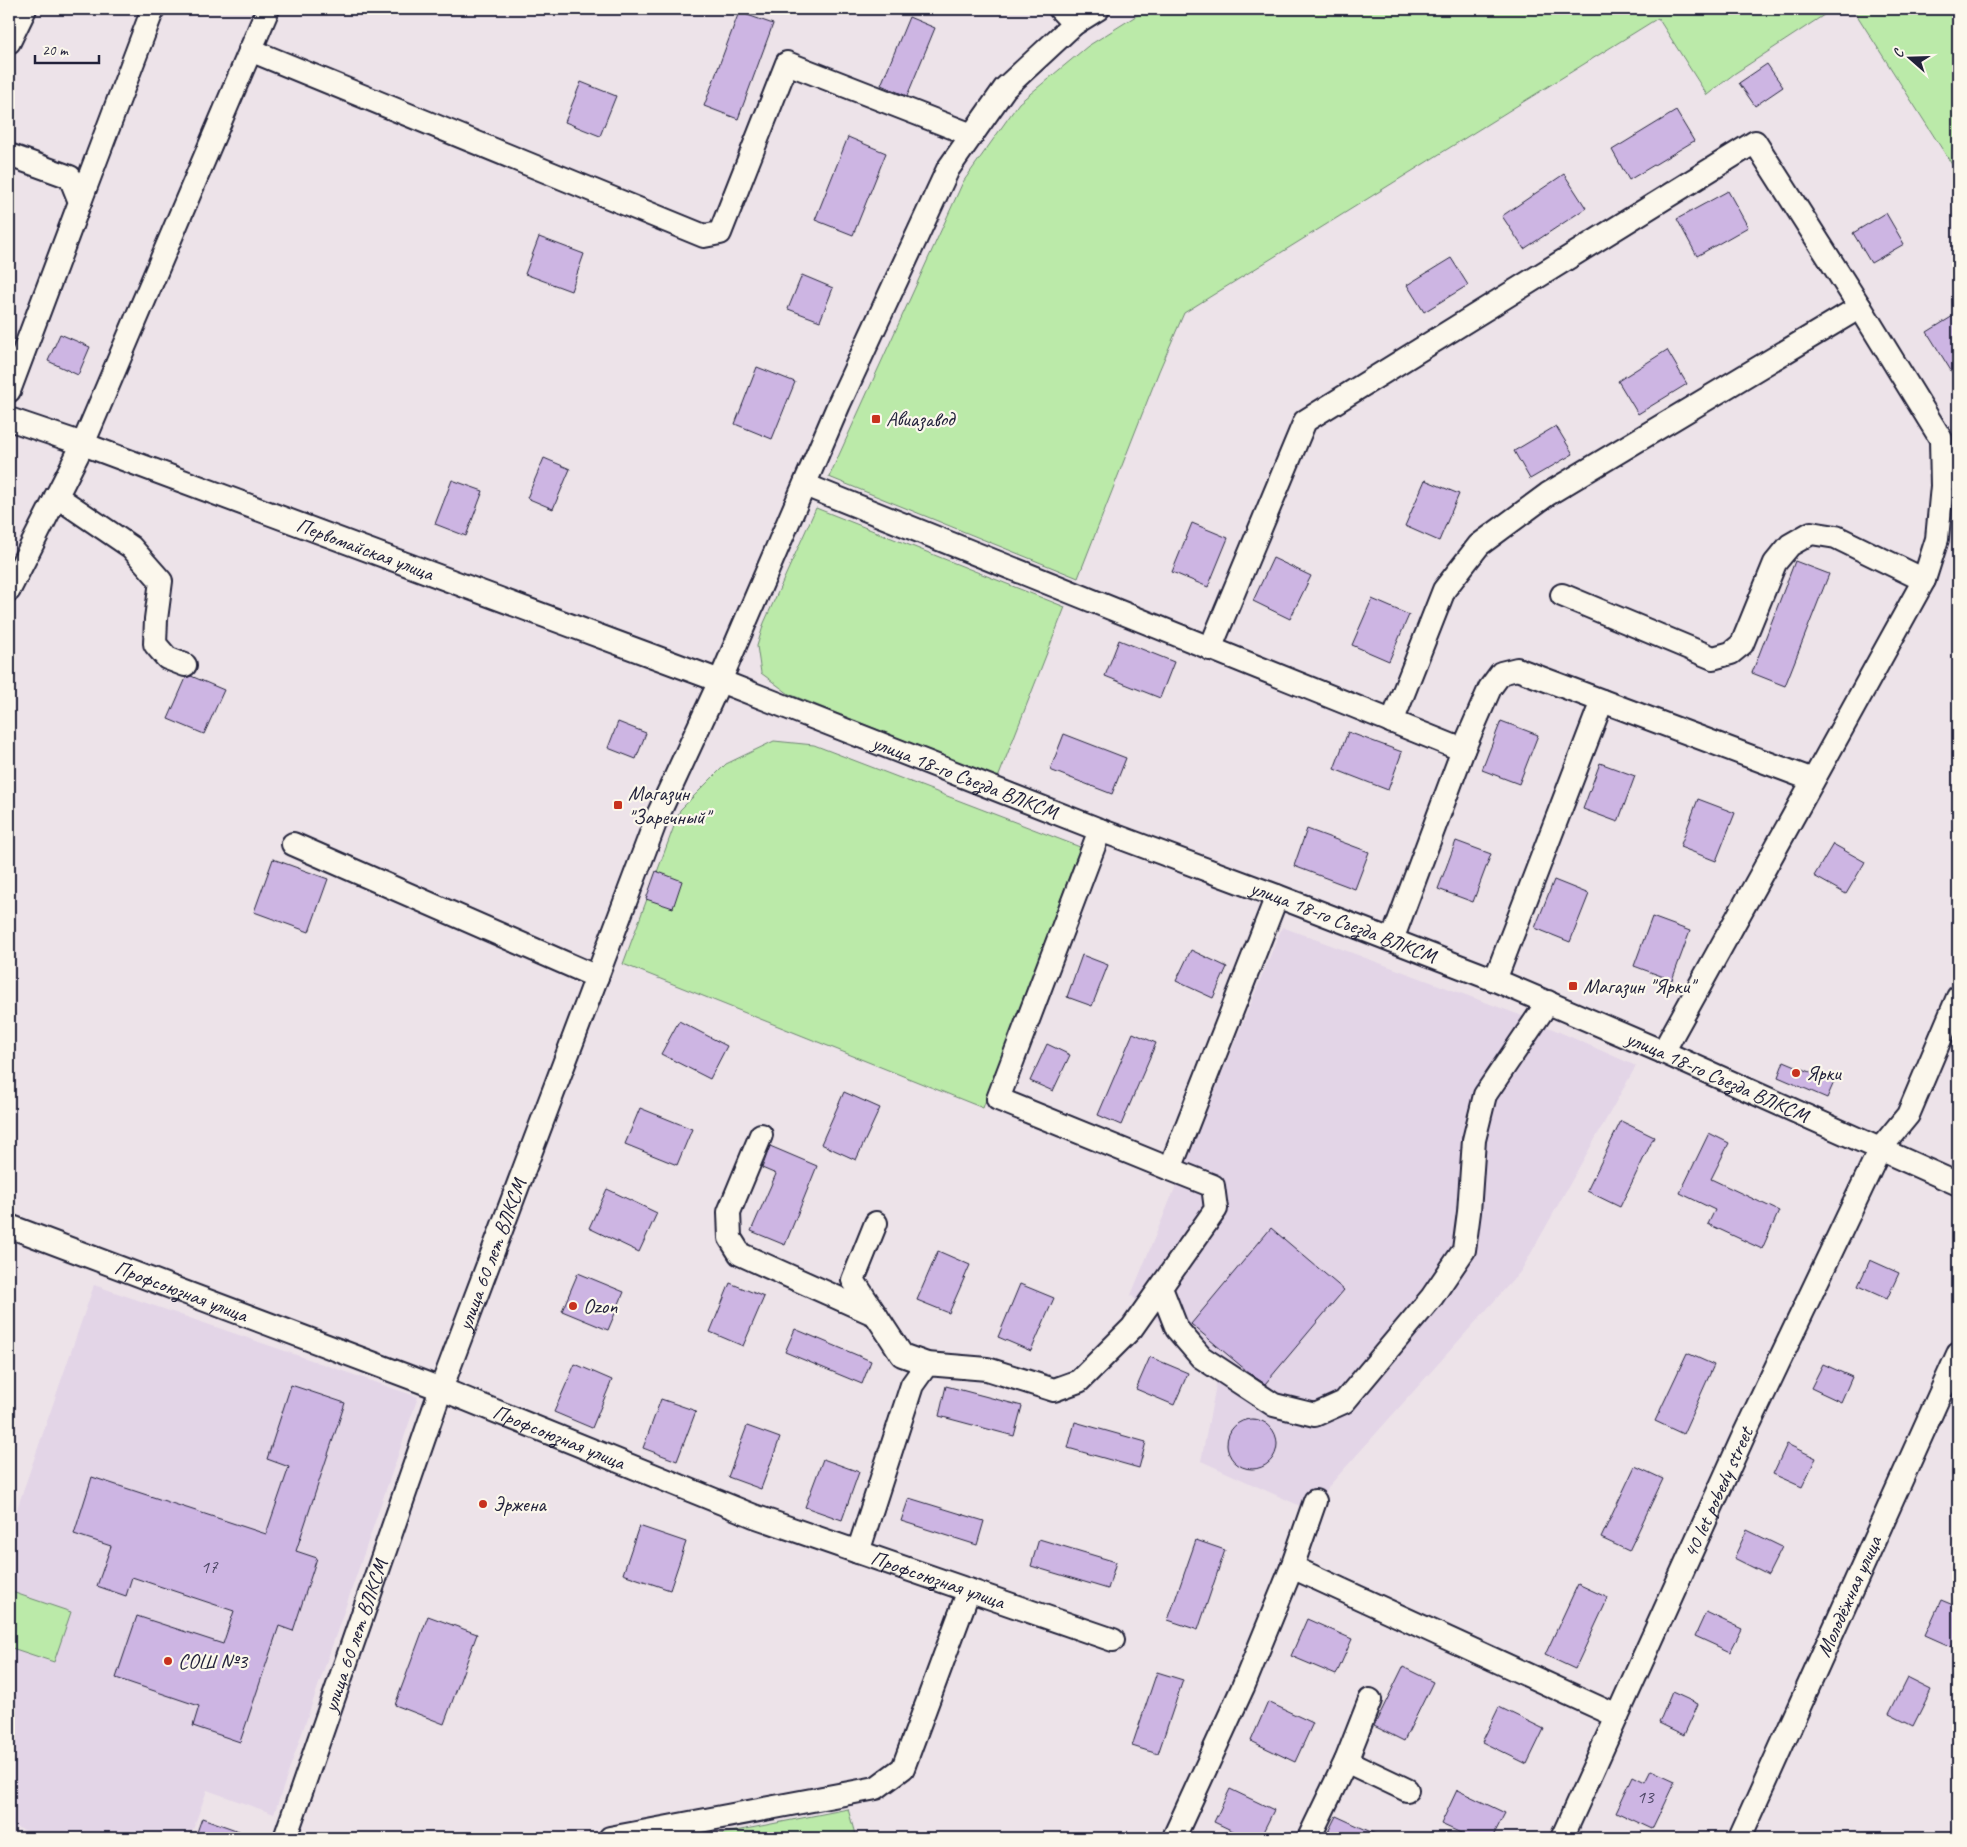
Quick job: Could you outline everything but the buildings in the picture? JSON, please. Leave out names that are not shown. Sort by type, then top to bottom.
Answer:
[{"type":"street","points":[[9,42],[25,9]]},
{"type":"street","points":[[9,391],[153,9]]},
{"type":"street","points":[[9,590],[83,444],[268,9]]},
{"type":"street","name":"улица 60 лет ВЛКСМ","points":[[286,1838],[441,1389],[658,815],[720,681],[839,404],[948,169],[1006,88],[1067,16],[1098,9]]},
{"type":"street","points":[[250,50],[704,236],[720,232],[788,63],[972,135]]},
{"type":"street","points":[[1210,649],[1305,421],[1755,142],[1941,438],[1942,486],[1937,539],[1924,580],[1663,1052]]},
{"type":"street","points":[[9,155],[70,177],[80,202]]},
{"type":"street","points":[[1392,722],[1444,590],[1479,545],[1548,494],[1860,307]]},
{"type":"street","name":"Первомайская улица","points":[[9,419],[83,444],[720,681]]},
{"type":"street","points":[[805,485],[1463,750]]},
{"type":"street","points":[[56,496],[131,547],[161,581],[155,644],[167,658],[185,665]]},
{"type":"street","points":[[1562,596],[1714,658],[1731,653],[1742,644],[1774,563],[1790,545],[1811,533],[1836,537],[1924,580]]},
{"type":"street","points":[[1392,940],[1463,750],[1490,688],[1501,673],[1517,669],[1813,780]]},
{"type":"street","name":"улица 18-го Съезда ВЛКСМ","points":[[720,681],[1100,830],[1495,980],[1663,1052],[1958,1184]]},
{"type":"street","points":[[1495,980],[1602,701]]},
{"type":"street","points":[[876,1223],[853,1280],[902,1355],[927,1364],[987,1369],[1054,1390],[1079,1381],[1132,1328],[1216,1209],[1213,1186],[998,1099],[1100,830]]},
{"type":"street","points":[[293,844],[597,977]]},
{"type":"street","points":[[1170,1169],[1277,896]]},
{"type":"street","name":"40 let pobedy street","points":[[1562,1838],[1743,1437],[1880,1149],[1908,1115],[1958,997]]},
{"type":"street","points":[[1160,1288],[1177,1329],[1201,1357],[1274,1405],[1315,1415],[1344,1402],[1432,1297],[1464,1250],[1474,1140],[1485,1095],[1548,1002]]},
{"type":"street","points":[[761,1135],[729,1212],[730,1238],[740,1254],[876,1316]]},
{"type":"street","name":"Профсоюзная улица","points":[[9,1226],[441,1389],[754,1516],[1112,1640]]},
{"type":"street","name":"Молодёжная улица","points":[[1740,1838],[1958,1354]]},
{"type":"street","points":[[858,1552],[912,1385],[927,1364]]},
{"type":"street","points":[[1176,1837],[1292,1567],[1315,1501]]},
{"type":"street","points":[[1292,1567],[1617,1716]]},
{"type":"street","points":[[610,1838],[876,1788],[903,1768],[969,1590]]},
{"type":"street","points":[[1309,1838],[1346,1761],[1370,1700]]},
{"type":"street","points":[[1346,1761],[1407,1790]]},
{"type":"shaded area","points":[[1282,927],[1528,1018],[1636,1066],[1521,1271],[1329,1486],[1318,1514],[1201,1461],[1217,1380],[1131,1295]]},
{"type":"shaded area","name":"СОШ №3","points":[[94,1285],[418,1397],[274,1814],[207,1790],[190,1838],[48,1838],[9,1825],[9,1532]]},
{"type":"green space","points":[[1147,9],[1833,9],[1734,74],[1707,95],[1658,18],[1184,313],[1159,371],[1078,578],[829,477],[963,182],[1019,103],[1088,46]]},
{"type":"green space","points":[[1853,9],[1958,9],[1958,174]]},
{"type":"green space","points":[[816,508],[1065,607],[998,778],[789,694],[761,673],[757,646],[764,623]]},
{"type":"green space","points":[[774,741],[814,745],[1080,847],[983,1108],[623,964],[680,810],[726,764]]},
{"type":"green space","points":[[9,1591],[71,1612],[54,1662],[9,1647]]},
{"type":"green space","points":[[848,1809],[856,1838],[696,1838],[705,1837]]},
{"type":"place","name":"Авиазавод","points":[[876,419]]},
{"type":"place","name":"Магазин \"Заречный\"","points":[[618,805]]},
{"type":"place","name":"Магазин \"Ярки\"","points":[[1573,986]]},
{"type":"place","name":"Ярки","points":[[1796,1073]]},
{"type":"place","name":"Ozon","points":[[573,1306]]},
{"type":"place","name":"Эржена","points":[[483,1504]]},
{"type":"place","name":"СОШ №3","points":[[168,1661]]}]
